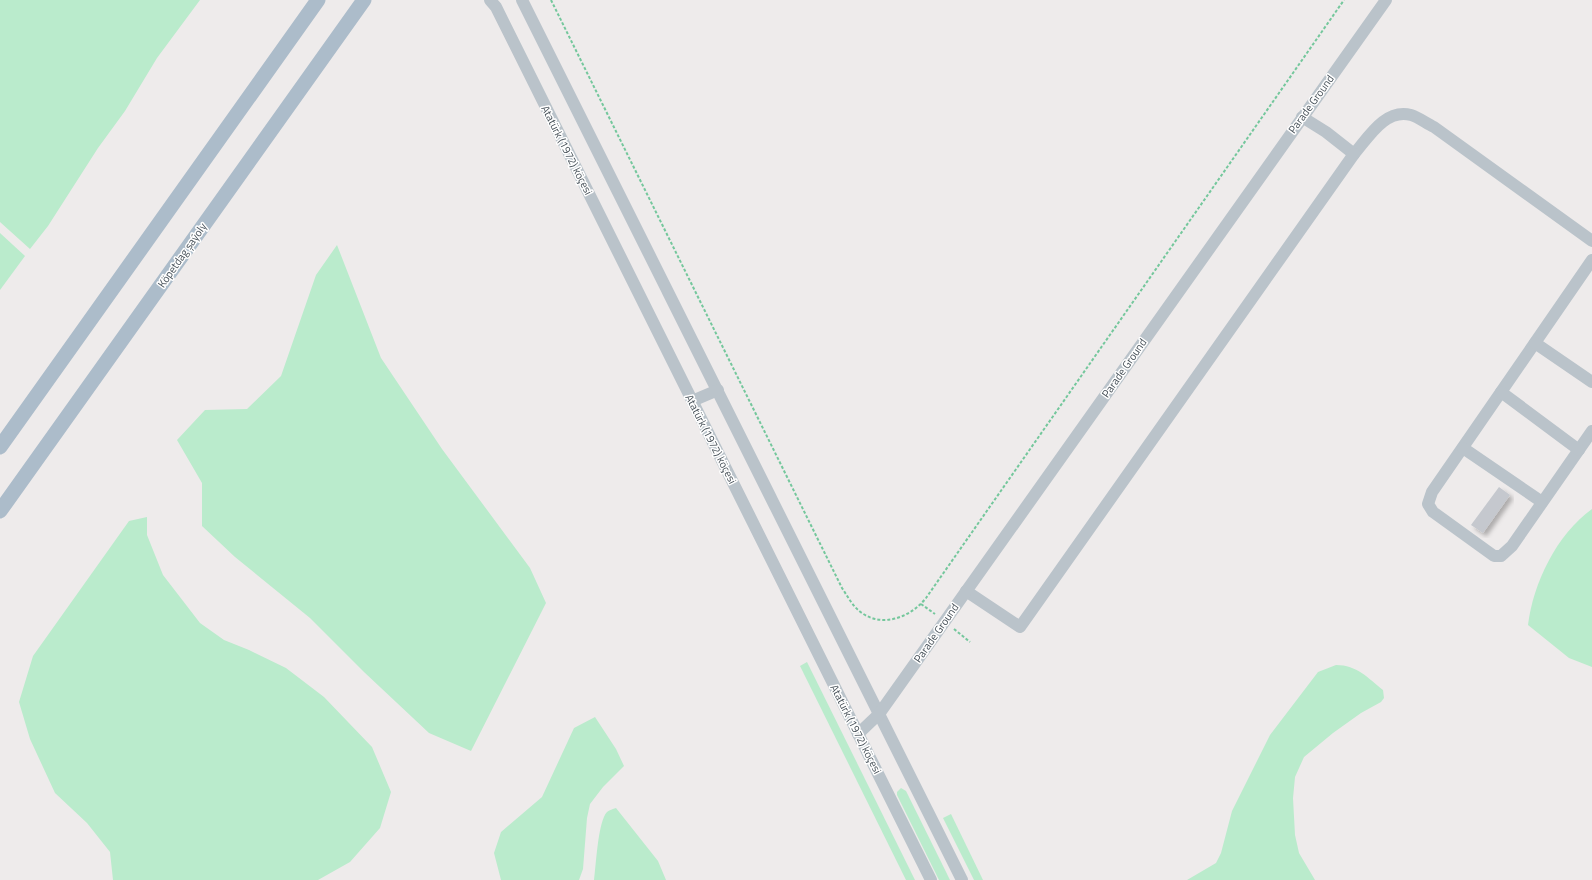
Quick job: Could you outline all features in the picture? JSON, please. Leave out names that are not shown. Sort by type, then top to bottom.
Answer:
[{"type":"main road","points":[[0,447],[318,0]]},
{"type":"main road","name":"Köpetdag şaýoly","points":[[0,511],[364,0]]},
{"type":"street","name":"Atatürk (1972) köçesi","points":[[490,0],[496,7],[931,880]]},
{"type":"street","points":[[522,0],[962,880]]},
{"type":"street","name":"Parade Ground","points":[[858,734],[879,714],[1386,0]]},
{"type":"street","points":[[966,591],[1020,627],[1354,154],[1383,121],[1394,115],[1410,115],[1434,127],[1592,240]]},
{"type":"street","points":[[1302,117],[1326,132],[1354,154]]},
{"type":"street","points":[[1592,260],[1432,492],[1428,504],[1433,512],[1494,556],[1501,556],[1512,546],[1592,431]]},
{"type":"street","points":[[1535,343],[1592,382]]},
{"type":"street","points":[[692,401],[718,390]]},
{"type":"street","points":[[1501,392],[1579,450]]},
{"type":"street","points":[[1462,448],[1542,502]]},
{"type":"path","points":[[551,0],[842,588],[853,605],[861,612],[869,617],[879,620],[891,619],[906,615],[921,604],[926,598],[1344,0]]},
{"type":"green space","points":[[0,0],[200,0],[157,58],[125,111],[98,148],[48,226],[30,249],[0,222]]},
{"type":"green space","points":[[0,233],[25,256],[0,290]]},
{"type":"green space","points":[[337,245],[381,358],[442,449],[530,568],[546,603],[471,751],[429,733],[364,672],[310,618],[235,557],[202,526],[202,483],[177,440],[205,410],[247,409],[281,376],[316,275]]},
{"type":"green space","points":[[1592,509],[1592,667],[1569,658],[1528,625],[1535,593],[1541,576],[1549,561],[1568,532],[1579,519]]},
{"type":"green space","points":[[147,517],[147,535],[163,575],[200,623],[224,640],[286,668],[324,697],[372,747],[391,792],[380,828],[350,862],[318,880],[113,880],[110,852],[87,823],[55,793],[30,739],[19,702],[33,656],[129,521]]},
{"type":"green space","points":[[807,662],[915,880],[906,880],[800,666]]},
{"type":"green space","points":[[1336,665],[1350,667],[1362,673],[1383,690],[1384,698],[1381,702],[1361,713],[1333,733],[1304,757],[1295,777],[1293,798],[1295,835],[1299,853],[1315,880],[1187,880],[1216,863],[1221,853],[1232,811],[1270,735],[1318,672]]},
{"type":"green space","points":[[595,717],[616,749],[624,766],[603,787],[590,804],[587,818],[583,869],[579,880],[501,880],[494,853],[501,832],[542,797],[574,728]]},
{"type":"green space","points":[[901,788],[906,791],[950,880],[939,880],[897,795],[897,792]]},
{"type":"green space","points":[[616,808],[658,861],[666,880],[594,880],[601,824],[607,812]]},
{"type":"green space","points":[[951,814],[983,880],[974,880],[943,818]]},
{"type":"building","points":[[1499,487],[1510,495],[1483,533],[1471,525]]}]
